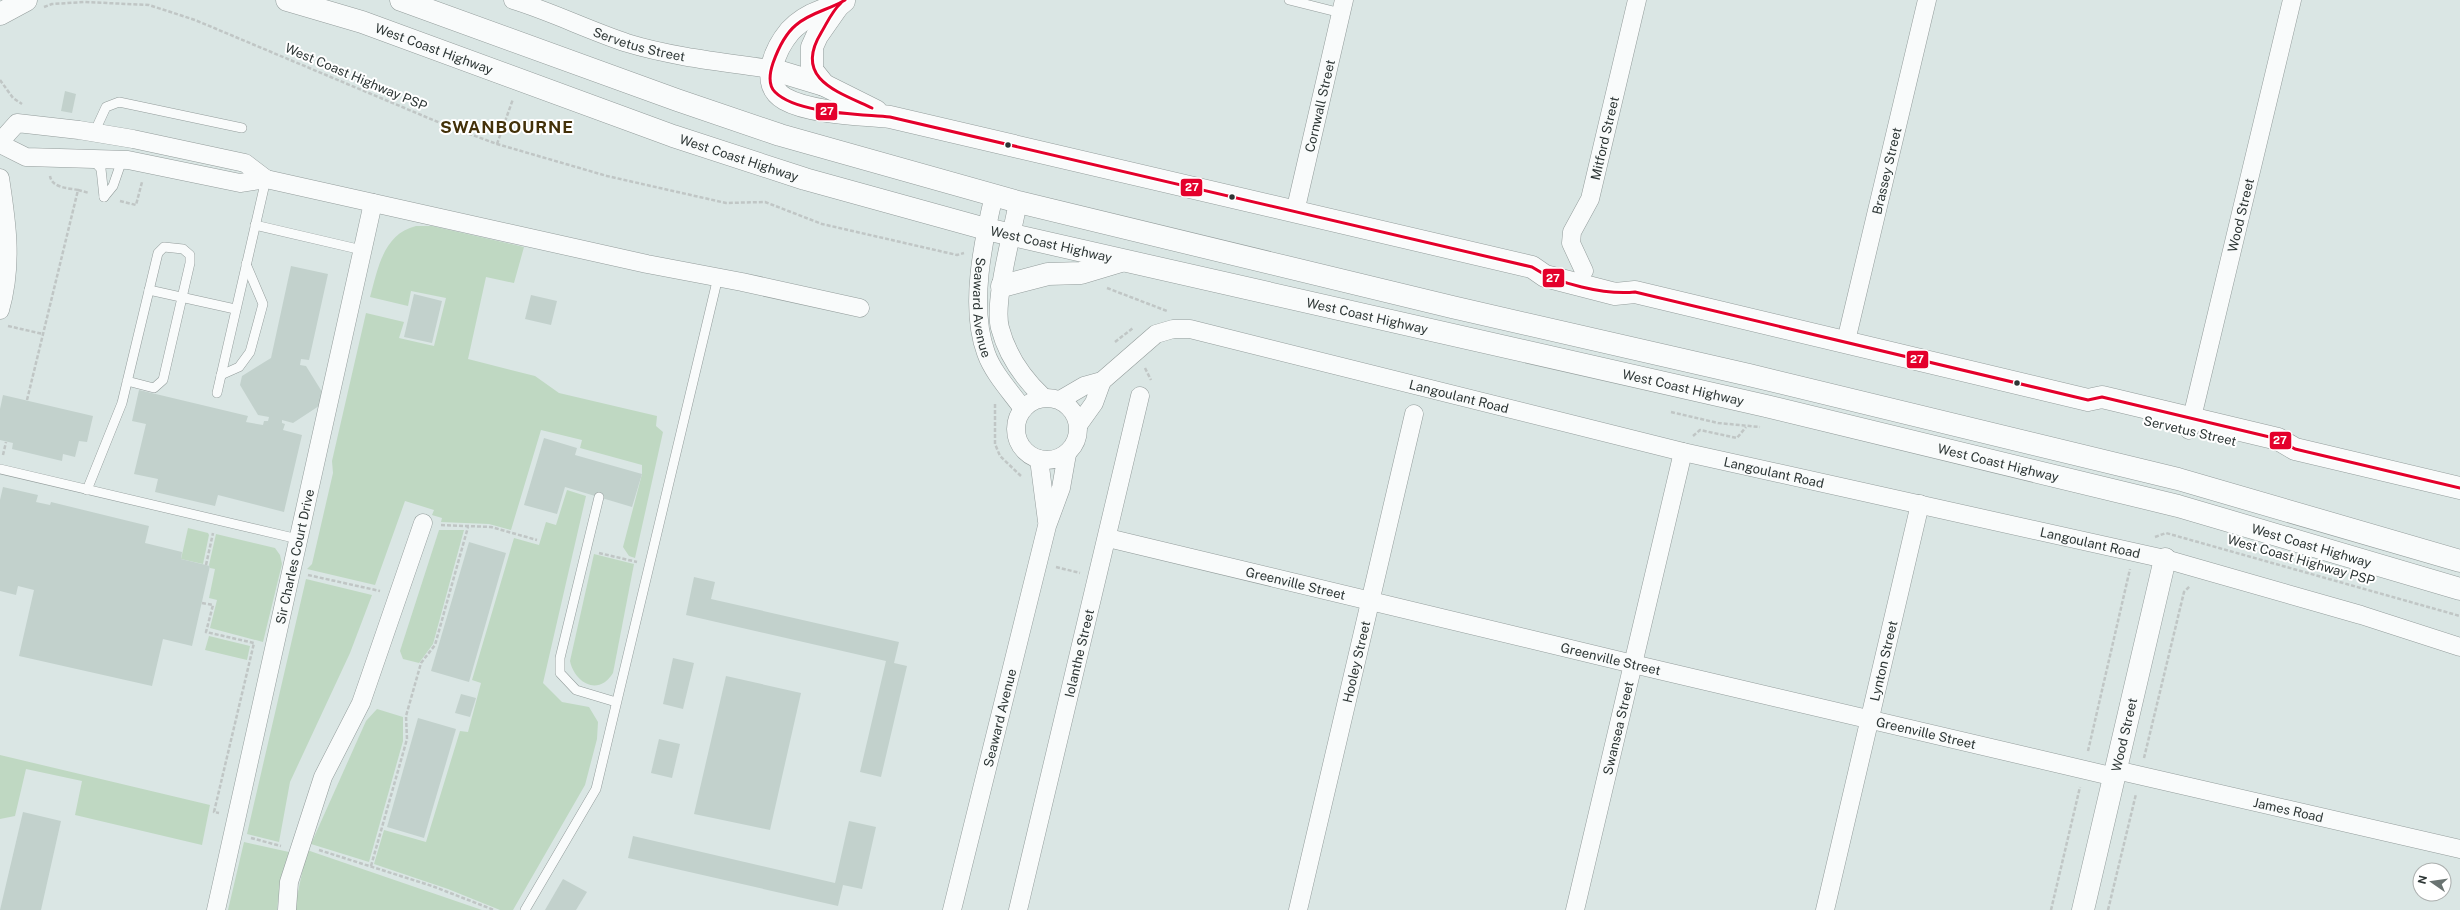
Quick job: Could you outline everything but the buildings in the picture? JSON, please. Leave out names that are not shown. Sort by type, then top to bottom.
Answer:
[{"type":"main road","name":"West Coast Highway","points":[[287,0],[362,22],[687,141],[805,179],[986,229],[1766,406],[2178,506],[2460,589]]},
{"type":"main road","name":"West Coast Highway","points":[[401,0],[677,100],[780,135],[1018,202],[1452,307],[1749,374],[2178,479],[2460,561]]},
{"type":"main road","points":[[771,69],[780,46],[790,31],[820,10],[841,3]]},
{"type":"main road","points":[[824,85],[812,70],[811,56],[817,36],[841,3]]},
{"type":"main road","points":[[0,14],[32,5]]},
{"type":"main road","name":"Servetus Street","points":[[890,117],[824,85],[771,69],[770,83],[775,92],[792,102],[827,110],[890,117],[1532,267],[1546,276],[1615,294],[1635,292],[1846,341],[2088,400],[2102,397],[2190,424],[2278,439],[2295,449],[2460,488]]},
{"type":"main road","points":[[1002,286],[1048,274],[1081,273],[1122,261]]},
{"type":"main road","name":"Servetus Street","points":[[1532,267],[1548,263],[1584,271],[1618,280],[1635,292]]},
{"type":"main road","name":"Wood Street","points":[[2083,910],[2116,774],[2165,558]]},
{"type":"street","name":"Servetus Street","points":[[513,0],[541,9],[627,43],[681,55],[771,69]]},
{"type":"street","name":"Mitford Street","points":[[1584,271],[1571,243],[1572,232],[1590,198],[1592,184],[1637,0]]},
{"type":"street","name":"Brassey Street","points":[[1846,341],[1927,0]]},
{"type":"street","name":"Wood Street","points":[[2190,424],[2292,0]]},
{"type":"street","name":"Cornwall Street","points":[[1295,212],[1343,6]]},
{"type":"street","points":[[266,179],[245,163],[94,132],[17,123],[0,143],[26,157],[122,160],[240,183],[266,179],[646,264],[718,277],[860,308]]},
{"type":"street","points":[[92,159],[94,132]]},
{"type":"street","points":[[0,178],[9,233],[5,294],[0,310]]},
{"type":"street","name":"Seaward Avenue","points":[[994,195],[986,229],[979,302],[979,322],[986,353],[999,376],[1023,409]]},
{"type":"street","name":"Seaward Avenue","points":[[1018,202],[998,308],[1000,328],[1008,349],[1027,382],[1052,398]]},
{"type":"street","name":"Sir Charles Court Drive","points":[[216,910],[373,203]]},
{"type":"street","name":"Langoulant Road","points":[[1079,424],[1094,403],[1102,382],[1156,334],[1173,329],[1190,329],[1687,444],[1920,504],[2135,548],[2361,614],[2460,647]]},
{"type":"street","name":"Langoulant Road","points":[[1052,398],[1084,386],[1102,382]]},
{"type":"street","name":"Iolanthe Street","points":[[1018,910],[1108,538],[1140,396]]},
{"type":"street","points":[[1052,398],[1069,406],[1076,414],[1079,424],[1077,441],[1067,454],[1054,460],[1039,459],[1029,455],[1017,438],[1016,428],[1018,418],[1023,409],[1032,401],[1052,398]]},
{"type":"street","name":"Hooley Street","points":[[1298,910],[1372,600],[1414,414]]},
{"type":"street","name":"Swansea Street","points":[[1575,910],[1687,444]]},
{"type":"street","name":"Seaward Avenue","points":[[952,910],[1047,526],[1062,488],[1067,454]]},
{"type":"street","name":"Seaward Avenue","points":[[1039,459],[1047,526]]},
{"type":"street","name":"Lynton Street","points":[[1824,910],[1920,504]]},
{"type":"street","points":[[287,910],[288,882],[323,777],[361,703],[422,523]]},
{"type":"street","name":"Greenville Street","points":[[1108,538],[1869,720],[2084,770],[2116,774]]},
{"type":"street","name":"James Road","points":[[2116,774],[2140,775],[2460,849]]},
{"type":"lane","points":[[1289,0],[1343,6]]},
{"type":"lane","points":[[94,132],[106,107],[119,102],[242,128]]},
{"type":"lane","points":[[92,159],[101,169],[104,197]]},
{"type":"lane","points":[[104,197],[113,186],[122,160]]},
{"type":"lane","points":[[217,393],[266,179]]},
{"type":"lane","points":[[255,225],[362,250]]},
{"type":"lane","points":[[87,490],[122,403],[127,381],[158,253],[164,247],[170,246],[183,249],[190,255],[163,380],[154,388],[127,381]]},
{"type":"lane","points":[[221,375],[239,367],[250,352],[263,304],[246,264]]},
{"type":"lane","points":[[525,910],[596,789],[718,277]]},
{"type":"lane","points":[[149,290],[235,310]]},
{"type":"lane","points":[[0,469],[298,539]]},
{"type":"lane","points":[[599,497],[560,658],[560,673],[576,690],[616,702]]},
{"type":"path","name":"West Coast Highway PSP","points":[[32,5],[85,2],[149,5],[195,20],[444,125],[497,144],[607,176],[726,203],[765,202],[822,224],[957,255],[961,261]]},
{"type":"path","points":[[0,80],[13,98],[28,108]]},
{"type":"path","points":[[497,144],[514,96]]},
{"type":"path","points":[[27,400],[78,190],[55,185],[51,181],[49,158]]},
{"type":"path","points":[[104,197],[136,205],[143,175]]},
{"type":"path","points":[[0,324],[43,334]]},
{"type":"path","points":[[993,397],[995,408],[995,444],[1000,456],[1025,480]]},
{"type":"path","points":[[1671,412],[1746,427],[1761,427]]},
{"type":"path","points":[[1687,444],[1700,430],[1738,438],[1746,427]]},
{"type":"path","points":[[422,523],[468,527],[491,527],[537,540]]},
{"type":"path","points":[[371,866],[407,739],[406,716],[421,664],[435,645],[468,527]]},
{"type":"path","points":[[206,529],[221,533]]},
{"type":"path","points":[[206,565],[214,531]]},
{"type":"path","name":"West Coast Highway PSP","points":[[2135,548],[2166,533],[2460,616]]},
{"type":"path","points":[[2052,910],[2135,548]]},
{"type":"path","points":[[586,550],[649,565]]},
{"type":"path","points":[[1038,564],[1087,574]]},
{"type":"path","points":[[291,571],[398,595]]},
{"type":"path","points":[[2108,910],[2184,592],[2190,585]]},
{"type":"path","points":[[202,603],[212,605],[206,632],[259,644]]},
{"type":"path","points":[[254,643],[214,812],[226,814],[222,831],[288,847],[301,844],[371,866],[494,910]]},
{"type":"green space","points":[[416,226],[432,226],[524,247],[514,283],[486,277],[468,359],[535,376],[559,393],[657,416],[656,426],[663,432],[635,558],[629,556],[623,547],[642,474],[642,465],[580,448],[582,440],[541,430],[511,530],[489,524],[441,522],[442,518],[432,515],[434,510],[405,501],[375,585],[307,569],[312,564],[333,473],[332,461],[366,313],[404,322],[399,338],[434,346],[446,298],[411,291],[408,306],[370,297],[379,264],[389,245],[405,230]]},
{"type":"green space","points":[[567,490],[586,496],[543,683],[562,702],[589,707],[598,722],[597,739],[585,785],[513,910],[500,910],[448,889],[374,864],[384,830],[426,842],[460,731],[468,732],[481,683],[472,680],[514,538],[539,545],[546,522],[556,525]]},
{"type":"green space","points":[[188,528],[208,533],[209,535],[203,564],[181,559]]},
{"type":"green space","points":[[439,530],[464,530],[433,644],[419,663],[403,659],[400,651]]},
{"type":"green space","points":[[216,534],[275,548],[280,555],[282,564],[263,642],[210,628],[217,600],[209,598],[215,569],[210,568],[209,565]]},
{"type":"green space","points":[[594,554],[634,564],[613,673],[601,684],[595,685],[582,681],[577,676],[570,661]]},
{"type":"green space","points":[[306,579],[372,595],[350,653],[290,782],[279,842],[247,834]]},
{"type":"green space","points":[[209,636],[250,646],[247,660],[205,650]]},
{"type":"green space","points":[[377,709],[403,717],[403,741],[369,862],[311,844],[366,721]]},
{"type":"green space","points":[[0,755],[210,805],[202,845],[75,815],[82,781],[26,769],[15,816],[0,819]]},
{"type":"green space","points":[[244,842],[289,852],[281,877],[277,910],[228,910]]},
{"type":"green space","points":[[307,850],[482,910],[294,910]]},
{"type":"transit line","name":"27","points":[[845,0],[802,21],[788,33],[782,42],[773,63],[770,78],[771,86],[775,92],[785,99],[798,105],[830,112],[890,117],[1532,267],[1554,278],[1582,287],[1610,292],[1635,292],[2088,400],[2102,397],[2278,439],[2295,449],[2460,488]]},
{"type":"transit line","name":"27","points":[[841,3],[832,13],[821,33],[814,49],[812,62],[816,73],[823,82],[846,96],[872,108]]},
{"type":"district","name":"SWANBOURNE","points":[[507,127]]}]
